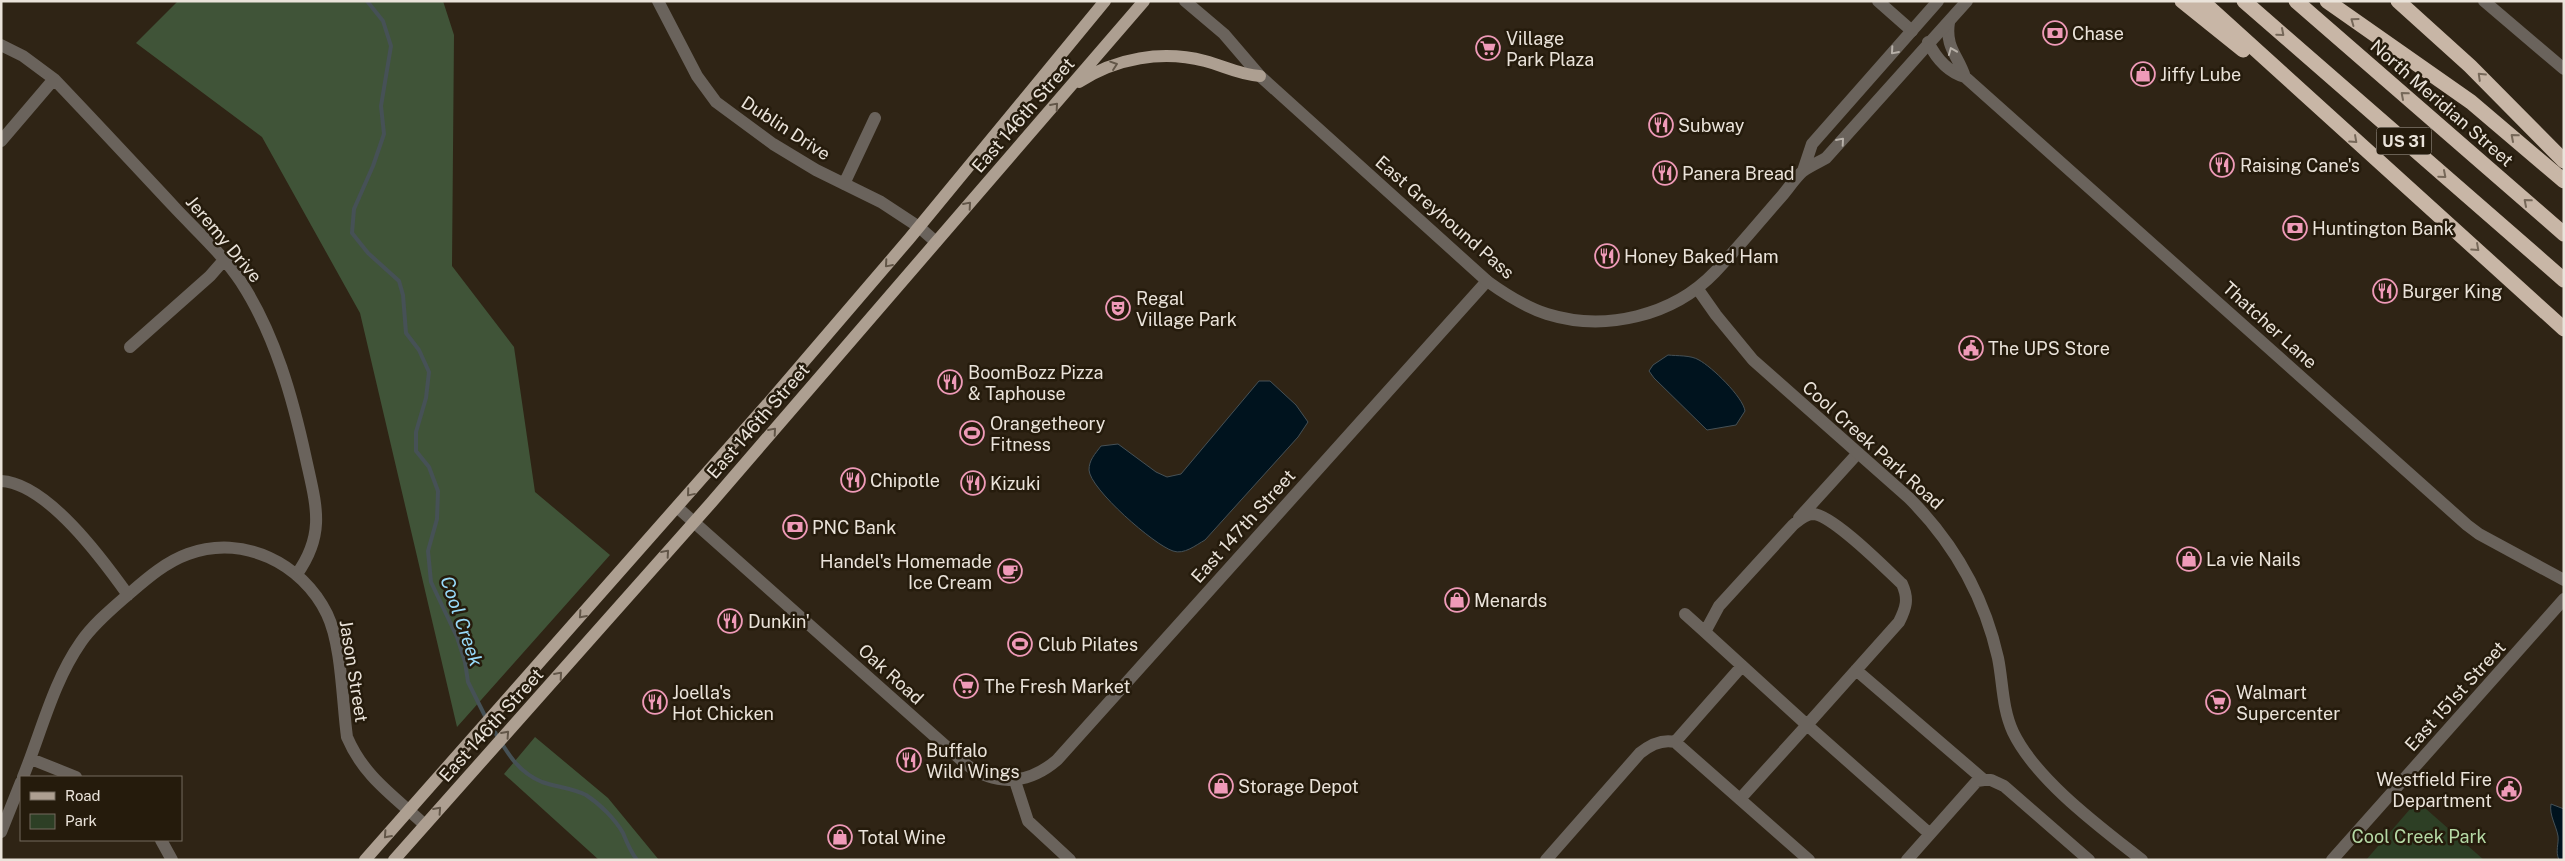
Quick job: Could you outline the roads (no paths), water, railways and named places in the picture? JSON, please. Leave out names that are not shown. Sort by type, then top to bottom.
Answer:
[{"type":"highway","points":[[2182,1],[2330,119]]},
{"type":"highway","points":[[2202,1],[2564,329]]},
{"type":"highway","name":"US 31","points":[[2244,1],[2564,280]]},
{"type":"highway","name":"North Meridian Street","points":[[2296,1],[2564,234]]},
{"type":"highway","points":[[2327,1],[2471,102],[2564,181]]},
{"type":"highway","points":[[2398,1],[2470,66],[2564,160]]},
{"type":"main road","name":"East 146th Street","points":[[365,860],[678,508],[919,227],[1105,1]]},
{"type":"main road","name":"East 146th Street","points":[[394,860],[694,522],[1144,1]]},
{"type":"main road","points":[[1070,87],[1114,65],[1136,59],[1167,56],[1198,59],[1243,75],[1260,76]]},
{"type":"street","name":"Dublin Drive","points":[[658,1],[697,76],[716,102],[773,144],[816,170],[881,202],[919,227],[936,242]]},
{"type":"street","name":"East Greyhound Pass","points":[[1185,1],[1224,34],[1260,76],[1487,280],[1510,297],[1546,314],[1572,320],[1600,322],[1625,319],[1652,311],[1676,302],[1698,288],[1803,171],[1826,158],[1928,42],[1967,1]]},
{"type":"street","points":[[1878,1],[1912,31]]},
{"type":"street","name":"East Greyhound Pass","points":[[1803,171],[1812,144],[1938,1]]},
{"type":"street","points":[[2484,1],[2564,69]]},
{"type":"street","name":"Thatcher Lane","points":[[1949,22],[1950,48],[1965,77],[2467,525],[2479,534],[2564,580]]},
{"type":"street","name":"Thatcher Lane","points":[[1928,42],[1937,57],[1954,74],[1965,77]]},
{"type":"street","name":"Jeremy Drive","points":[[1,45],[23,56],[54,79],[224,260],[251,299],[284,377],[297,416],[315,503],[314,545],[309,558],[297,574]]},
{"type":"street","points":[[1,141],[54,79]]},
{"type":"street","points":[[844,184],[875,118]]},
{"type":"street","points":[[130,348],[210,276],[224,260]]},
{"type":"street","name":"East 147th Street","points":[[1014,780],[1038,773],[1056,760],[1487,280]]},
{"type":"street","name":"Cool Creek Park Road","points":[[1698,288],[1716,315],[1753,360],[1858,452],[1930,519],[1963,565],[1976,590],[1993,638],[2005,708],[2013,732],[2027,754],[2052,783],[2142,860]]},
{"type":"street","points":[[1705,632],[1719,606],[1858,452]]},
{"type":"street","points":[[1,481],[20,486],[51,504],[128,595]]},
{"type":"street","name":"Oak Road","points":[[678,508],[967,765],[990,777],[1014,780]]},
{"type":"street","points":[[1740,799],[1898,622],[1906,608],[1907,594],[1902,584],[1826,518],[1814,514],[1804,517],[1793,524]]},
{"type":"street","name":"Jason Street","points":[[23,776],[69,660],[91,629],[128,595],[168,564],[189,554],[212,549],[246,549],[265,555],[297,574],[320,601],[332,629],[347,737],[353,752],[367,773],[425,825]]},
{"type":"street","name":"East 151st Street","points":[[2332,860],[2564,599]]},
{"type":"street","points":[[1685,614],[1930,834]]},
{"type":"street","points":[[1546,860],[1640,753],[1651,744],[1676,742],[1742,666]]},
{"type":"street","points":[[1856,670],[1984,780]]},
{"type":"street","points":[[1676,742],[1809,860]]},
{"type":"street","points":[[31,759],[74,776]]},
{"type":"street","points":[[1014,780],[1028,821],[1070,860]]},
{"type":"street","points":[[1907,860],[1977,781],[1991,780],[2004,786],[2089,860]]},
{"type":"street","points":[[1,832],[20,784]]},
{"type":"street","points":[[162,841],[172,860]]},
{"type":"water","points":[[1668,355],[1696,358],[1726,383],[1739,398],[1745,411],[1736,425],[1707,430],[1654,378],[1649,371],[1653,365]]},
{"type":"water","points":[[1259,381],[1270,381],[1296,405],[1308,422],[1298,437],[1205,540],[1194,547],[1186,551],[1177,552],[1164,547],[1124,515],[1092,479],[1089,466],[1101,446],[1118,444],[1156,472],[1167,477],[1181,474]]},
{"type":"water","points":[[2551,804],[2564,809],[2564,860],[2559,860],[2558,857],[2558,836],[2552,816]]},
{"type":"waterway","name":"Cool Creek","points":[[367,1],[383,21],[391,46],[381,106],[384,134],[373,166],[354,209],[352,233],[368,253],[399,281],[403,295],[406,333],[419,350],[429,372],[426,398],[416,432],[416,451],[429,467],[438,491],[437,519],[428,551],[431,582],[457,637],[465,662],[468,682],[486,718]]},
{"type":"waterway","name":"Cool Creek","points":[[490,724],[505,750],[524,772],[542,782],[586,795],[602,807],[620,828],[637,860]]},
{"type":"place","name":"Chase","points":[[2055,33]]},
{"type":"place","name":"Village Park Plaza","points":[[1488,48]]},
{"type":"place","name":"Jiffy Lube","points":[[2143,74]]},
{"type":"place","name":"Subway","points":[[1661,125]]},
{"type":"place","name":"Raising Cane's","points":[[2222,165]]},
{"type":"place","name":"Panera Bread","points":[[1665,173]]},
{"type":"place","name":"Huntington Bank","points":[[2295,228]]},
{"type":"place","name":"Honey Baked Ham","points":[[1607,256]]},
{"type":"place","name":"Burger King","points":[[2385,291]]},
{"type":"place","name":"Regal Village Park","points":[[1118,308]]},
{"type":"place","name":"The UPS Store","points":[[1971,348]]},
{"type":"place","name":"BoomBozz Pizza & Taphouse","points":[[950,382]]},
{"type":"place","name":"Orangetheory Fitness","points":[[972,433]]},
{"type":"place","name":"Chipotle","points":[[853,480]]},
{"type":"place","name":"Kizuki","points":[[973,483]]},
{"type":"place","name":"PNC Bank","points":[[795,527]]},
{"type":"place","name":"La vie Nails","points":[[2189,559]]},
{"type":"place","name":"Handel's Homemade Ice Cream","points":[[1010,571]]},
{"type":"place","name":"Menards","points":[[1457,600]]},
{"type":"place","name":"Dunkin'","points":[[730,621]]},
{"type":"place","name":"Club Pilates","points":[[1020,644]]},
{"type":"place","name":"The Fresh Market","points":[[966,686]]},
{"type":"place","name":"Joella's Hot Chicken","points":[[655,702]]},
{"type":"place","name":"Walmart Supercenter","points":[[2218,702]]},
{"type":"place","name":"Buffalo Wild Wings","points":[[909,760]]},
{"type":"place","name":"Storage Depot","points":[[1221,786]]},
{"type":"place","name":"Westfield Fire Department","points":[[2509,789]]},
{"type":"place","name":"Total Wine","points":[[840,837]]},
{"type":"park label","name":"Cool Creek Park","points":[[2419,836]]}]
